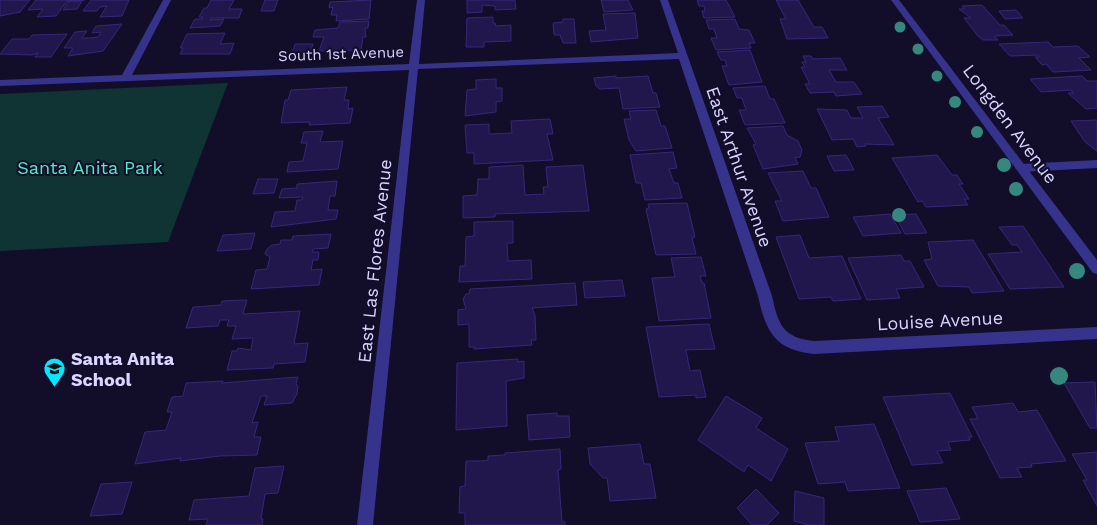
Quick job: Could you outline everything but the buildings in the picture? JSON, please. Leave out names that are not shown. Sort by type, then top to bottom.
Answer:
[{"type":"street","points":[[125,78],[167,0]]},
{"type":"street","name":"East Las Flores Avenue","points":[[365,525],[420,0]]},
{"type":"street","name":"East Arthur Avenue","points":[[664,0],[765,296],[768,316],[775,331],[787,341]]},
{"type":"street","name":"Longden Avenue","points":[[895,0],[1097,269]]},
{"type":"street","name":"South 1st Avenue","points":[[0,83],[683,56]]},
{"type":"street","points":[[1021,168],[1097,164]]},
{"type":"street","name":"Louise Avenue","points":[[787,341],[804,348],[824,348],[845,345],[1097,333]]},
{"type":"green space","name":"Santa Anita Park","points":[[228,83],[168,242],[0,251],[0,94]]},
{"type":"place","name":"Santa Anita School","points":[[55,388]]}]
